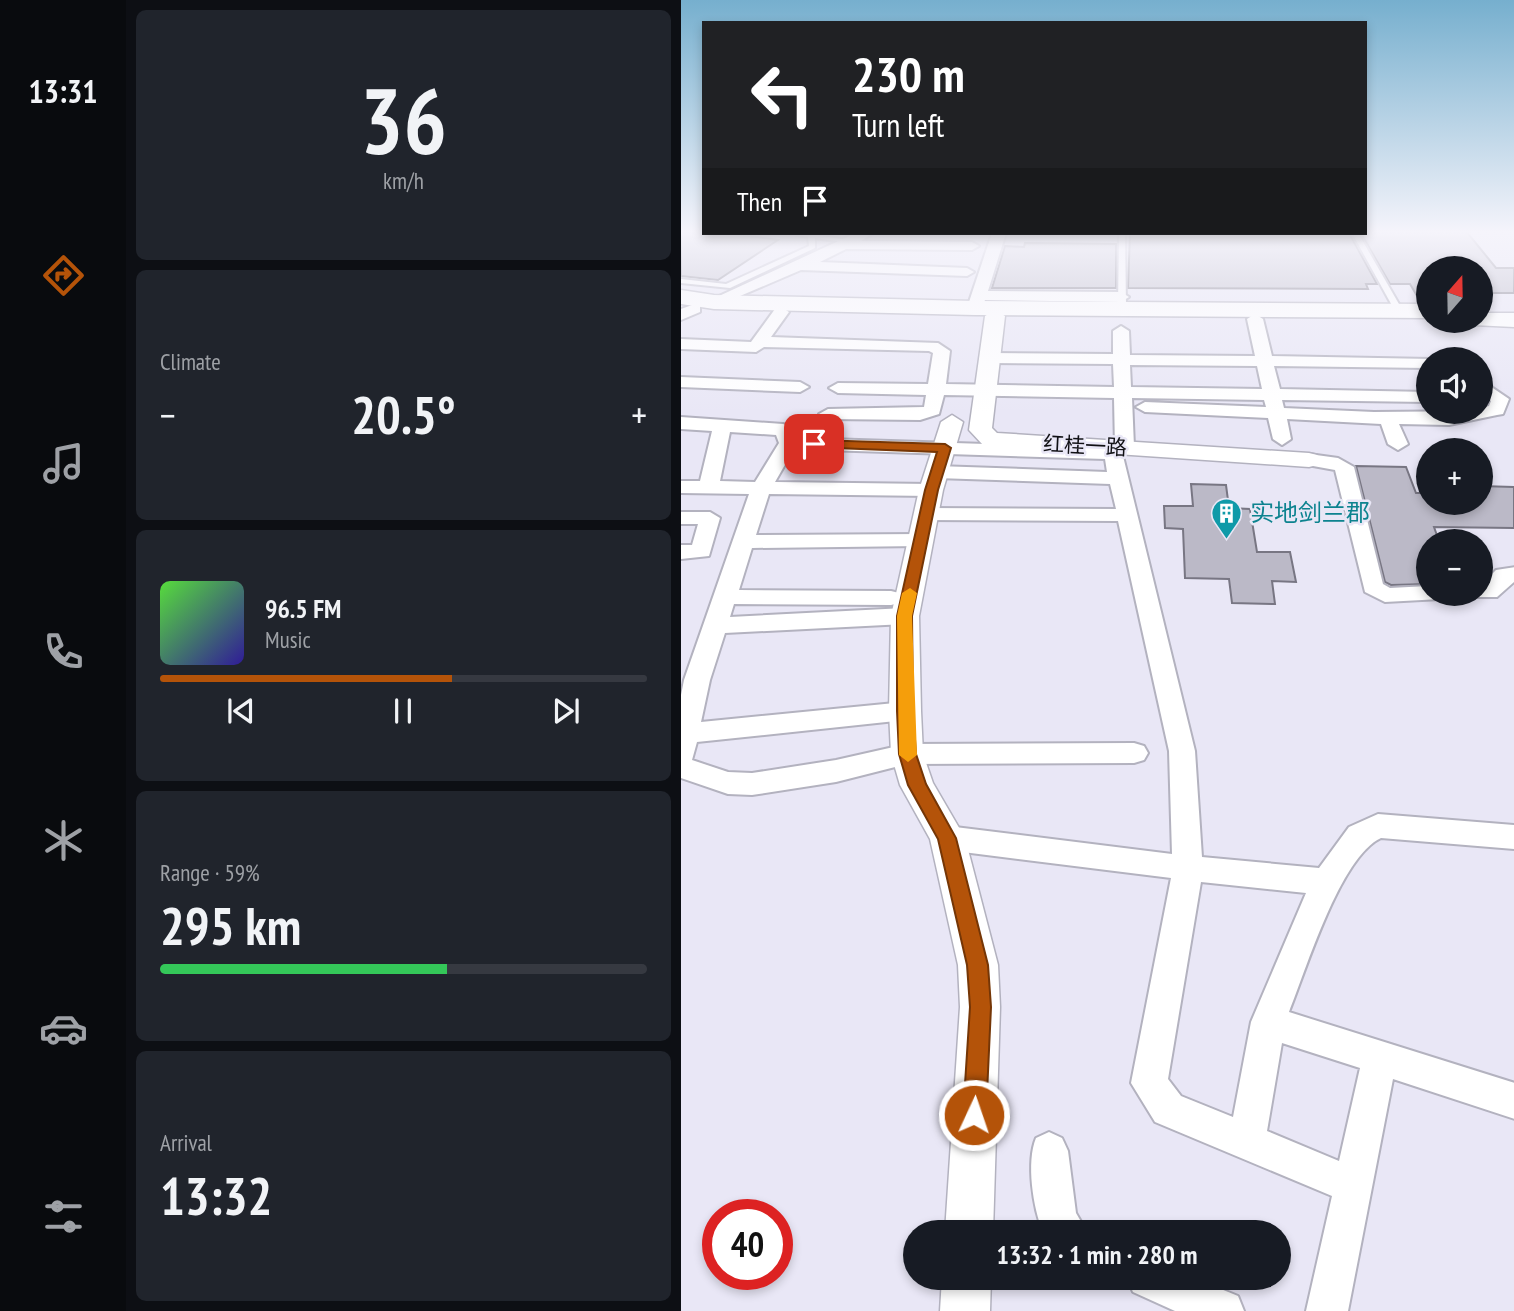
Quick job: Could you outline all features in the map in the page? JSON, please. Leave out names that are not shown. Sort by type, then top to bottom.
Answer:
[{"type":"main road","points":[[690,306],[983,307],[1122,313],[1416,312]]},
{"type":"main road","points":[[690,306],[781,312],[983,307],[1255,319],[1416,320]]},
{"type":"main road","points":[[1493,312],[1514,312]]},
{"type":"main road","points":[[1493,320],[1514,320]]},
{"type":"street","points":[[690,306],[723,292]]},
{"type":"street","points":[[983,307],[986,292]]},
{"type":"street","name":"红桂一路","points":[[983,307],[990,358],[980,430],[991,440],[1309,460]]},
{"type":"street","points":[[681,344],[756,347],[781,312]]},
{"type":"street","points":[[1122,313],[1120,360],[1124,447]]},
{"type":"street","points":[[1255,319],[1282,439]]},
{"type":"street","points":[[759,342],[932,346],[942,352],[932,410],[920,415],[827,414]]},
{"type":"street","points":[[867,388],[881,345]]},
{"type":"street","points":[[704,382],[735,346]]},
{"type":"street","points":[[990,358],[1416,363]]},
{"type":"street","points":[[1399,444],[1360,383],[1372,379],[1416,379]]},
{"type":"street","points":[[681,382],[800,387]]},
{"type":"street","points":[[838,388],[986,390],[1123,398],[1275,415],[1416,418]]},
{"type":"street","points":[[1123,398],[1271,393],[1416,397]]},
{"type":"street","points":[[681,423],[758,426],[783,430],[788,443]]},
{"type":"street","points":[[709,487],[722,426]]},
{"type":"street","points":[[788,443],[935,481],[1127,515]]},
{"type":"street","points":[[788,443],[761,489],[689,709],[683,745],[905,711]]},
{"type":"street","points":[[681,487],[761,489],[935,481],[1113,453],[1182,751],[1188,868],[1149,1083],[1168,1109],[1352,1185]]},
{"type":"street","points":[[1309,460],[1331,462],[1344,467],[1373,587],[1386,595],[1416,594]]},
{"type":"street","points":[[743,542],[935,481]]},
{"type":"street","points":[[935,481],[898,607],[907,754],[917,785],[947,838],[978,965],[980,1007],[970,1220]]},
{"type":"street","points":[[681,519],[710,518],[701,551],[681,552]]},
{"type":"street","points":[[1493,587],[1504,575],[1514,574]]},
{"type":"street","points":[[725,597],[898,607]]},
{"type":"street","points":[[715,626],[898,607]]},
{"type":"street","points":[[681,767],[728,783],[752,783],[836,771],[907,754],[1134,753]]},
{"type":"street","points":[[1247,1141],[1268,1023],[1326,882],[1359,835],[1379,826],[1514,837]]},
{"type":"street","points":[[947,838],[1326,882]]},
{"type":"street","points":[[1268,1023],[1514,1101]]},
{"type":"street","points":[[1327,1311],[1379,1059]]},
{"type":"street","points":[[1049,1151],[1058,1220]]},
{"type":"street","points":[[965,1311],[966,1290]]},
{"type":"street","points":[[1175,1290],[1223,1311]]},
{"type":"lane","points":[[1122,292],[1122,313]]},
{"type":"lane","points":[[1388,292],[1399,311]]},
{"type":"building","points":[[1356,466],[1406,467],[1416,493],[1416,515],[1493,515],[1493,486],[1514,487],[1514,528],[1416,529],[1416,584],[1391,585],[1385,582]]},
{"type":"building","name":"实地剑兰郡","points":[[1191,484],[1226,485],[1229,508],[1250,509],[1257,552],[1290,552],[1296,582],[1272,581],[1275,604],[1232,603],[1229,579],[1185,578],[1183,529],[1165,528],[1164,506],[1193,506]]},
{"type":"slow traffic","points":[[908,755],[905,616],[910,593]]},
{"type":"place","name":"实地剑兰郡","points":[[1227,540]]},
{"type":"route","points":[[814,444],[945,448],[931,490],[905,616],[905,711],[907,754],[917,785],[947,838],[978,965],[980,1007],[974,1115]]}]
